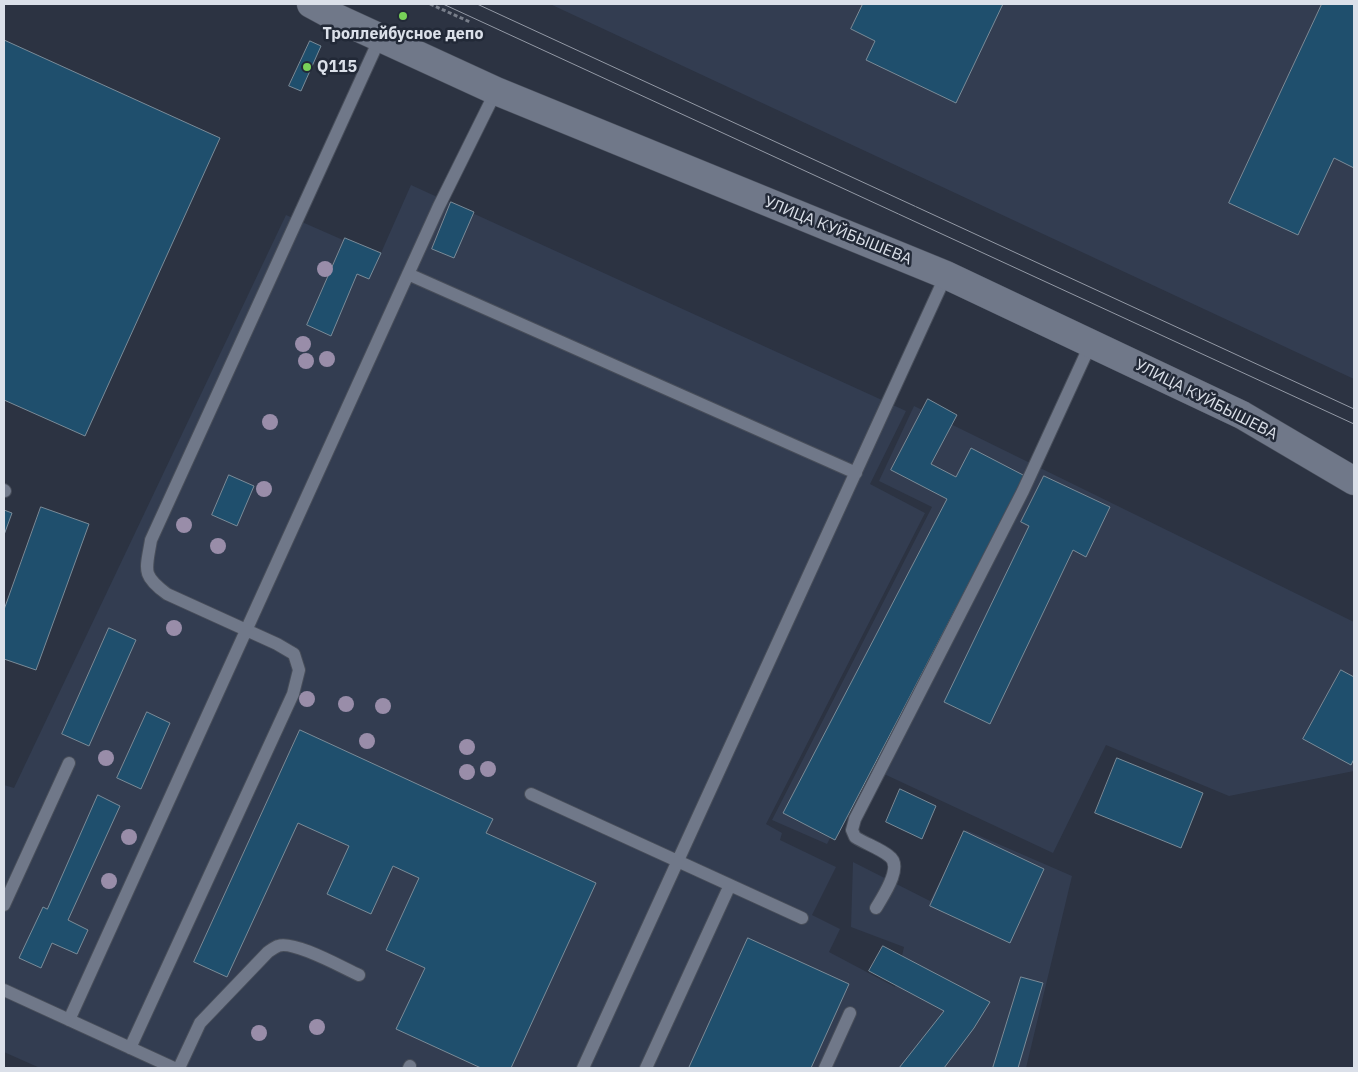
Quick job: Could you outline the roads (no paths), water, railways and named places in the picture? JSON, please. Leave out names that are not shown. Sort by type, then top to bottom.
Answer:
[{"type":"main road","name":"УЛИЦА КУЙБЫШЕВА","points":[[311,4],[334,17],[496,91],[946,275],[1242,415],[1354,481]]},
{"type":"lane","points":[[130,1048],[293,694],[299,670],[294,654],[248,630],[167,594],[151,582],[146,567],[151,540],[380,38]]},
{"type":"lane","points":[[69,1020],[248,630],[408,274],[496,91]]},
{"type":"lane","points":[[408,274],[856,473]]},
{"type":"lane","points":[[583,1068],[946,275]]},
{"type":"lane","points":[[876,908],[893,876],[896,866],[894,860],[889,855],[855,837],[852,830],[855,819],[1023,491],[1091,343]]},
{"type":"lane","points":[[4,905],[69,763]]},
{"type":"lane","points":[[531,794],[802,918]]},
{"type":"lane","points":[[646,1068],[730,885]]},
{"type":"lane","points":[[179,1068],[200,1023],[268,952],[279,946],[290,945],[301,948],[359,975]]},
{"type":"lane","points":[[4,990],[174,1068]]},
{"type":"lane","points":[[825,1068],[850,1012]]},
{"type":"tram line","points":[[443,4],[1354,424]]},
{"type":"tram line","points":[[477,4],[1354,409]]},
{"type":"place","name":"Троллейбусное депо","points":[[403,16]]},
{"type":"place","name":"Q115","points":[[307,67]]}]
